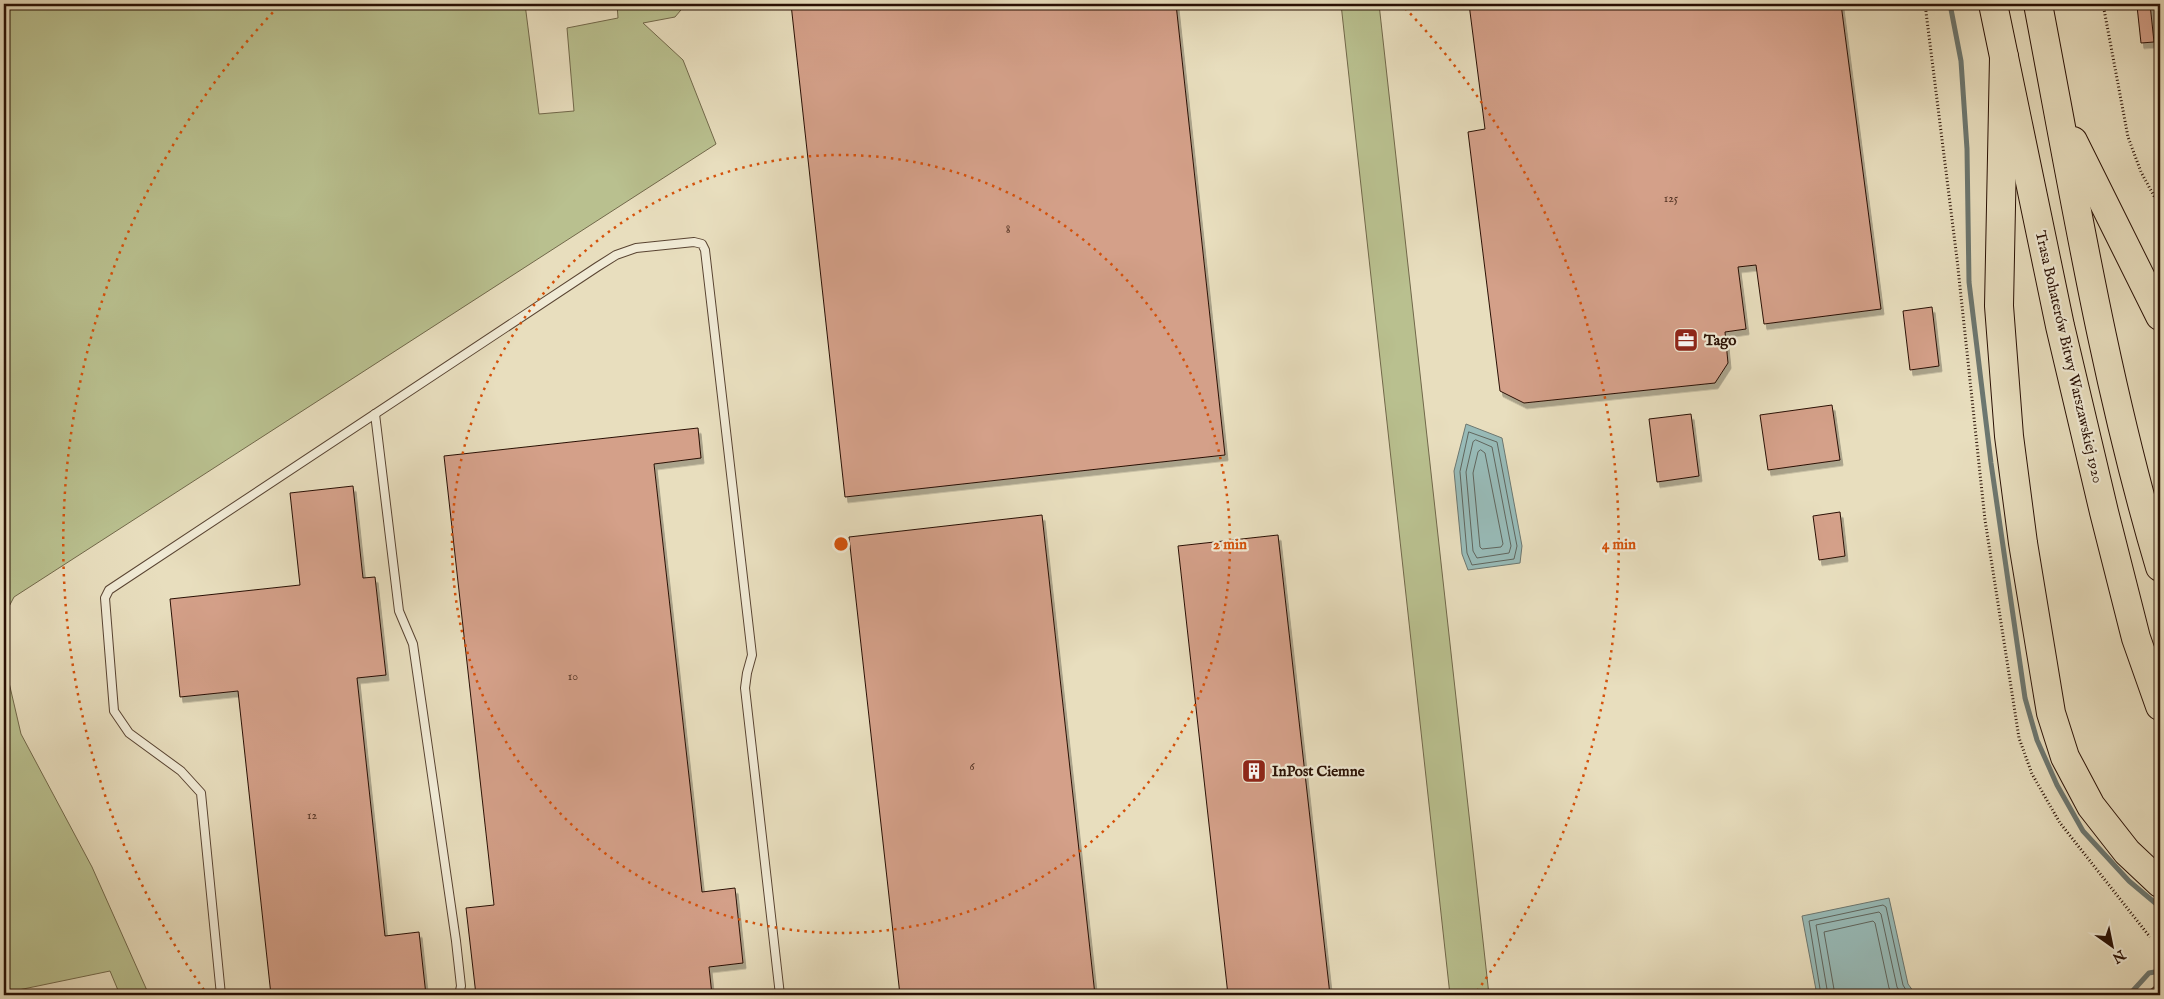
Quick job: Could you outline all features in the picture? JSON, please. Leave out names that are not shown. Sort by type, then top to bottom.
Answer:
[{"type":"highway","name":"Trasa Bohaterów Bitwy Warszawskiej 1920","points":[[1994,4],[2060,326],[2136,638],[2160,706]]},
{"type":"highway","points":[[2038,4],[2096,315],[2139,495],[2160,567]]},
{"type":"highway","points":[[2004,57],[1999,306],[2009,436],[2023,543],[2051,713],[2066,758],[2091,806],[2127,852],[2160,883]]},
{"type":"highway","points":[[2058,110],[2160,316]]},
{"type":"lane","points":[[221,995],[201,794],[181,771],[129,732],[114,711],[105,598],[109,590],[616,255],[636,248],[694,242],[702,244],[705,250],[752,655],[745,688],[780,995]]},
{"type":"lane","points":[[375,414],[399,611],[413,644],[416,664],[456,941],[461,986],[459,995]]},
{"type":"path","points":[[2103,4],[2128,137],[2141,172],[2160,207]]},
{"type":"green space","points":[[4,4],[525,4],[539,114],[574,111],[567,28],[618,18],[617,4],[686,4],[675,17],[643,23],[683,60],[716,144],[14,597],[4,616]]},
{"type":"green space","points":[[1341,4],[1379,4],[1489,995],[1450,995]]},
{"type":"green space","points":[[4,661],[21,734],[92,867],[149,995],[120,995],[110,971],[4,993]]},
{"type":"water","points":[[1466,424],[1502,438],[1522,546],[1520,563],[1468,570],[1462,554],[1454,471]]},
{"type":"water","points":[[1889,898],[1908,984],[1916,995],[1817,995],[1802,916]]},
{"type":"building","points":[[791,4],[1176,4],[1225,455],[845,497]]},
{"type":"building","points":[[1469,4],[1841,4],[1881,309],[1764,324],[1756,265],[1738,267],[1746,329],[1725,332],[1728,363],[1715,383],[1524,403],[1500,391],[1468,132],[1485,129]]},
{"type":"building","points":[[2150,4],[2154,42],[2141,43],[2137,6]]},
{"type":"building","points":[[1932,307],[1939,366],[1910,370],[1903,311]]},
{"type":"building","points":[[1832,405],[1840,460],[1768,470],[1760,415]]},
{"type":"building","points":[[1691,414],[1699,476],[1657,482],[1649,419]]},
{"type":"building","points":[[698,428],[701,458],[654,464],[702,892],[735,888],[743,963],[709,967],[712,995],[476,995],[466,908],[494,905],[444,456]]},
{"type":"building","points":[[353,486],[363,578],[375,577],[386,675],[357,678],[385,936],[419,932],[426,995],[271,995],[238,691],[180,697],[170,599],[300,585],[290,493]]},
{"type":"building","points":[[1840,512],[1845,556],[1819,560],[1813,516]]},
{"type":"building","points":[[1042,515],[1095,995],[900,995],[849,537]]},
{"type":"building","name":"InPost Ciemne","points":[[1278,535],[1330,995],[1228,995],[1178,546]]},
{"type":"waterway","points":[[1950,4],[1961,61],[1967,149],[1969,282],[1991,463],[2025,698],[2037,740],[2057,785],[2083,831],[2129,881],[2160,907]]},
{"type":"waterway","points":[[2129,995],[2149,973],[2160,971]]},
{"type":"place","name":"Tago","points":[[1686,340]]},
{"type":"place","name":"InPost Ciemne","points":[[1254,771]]}]
